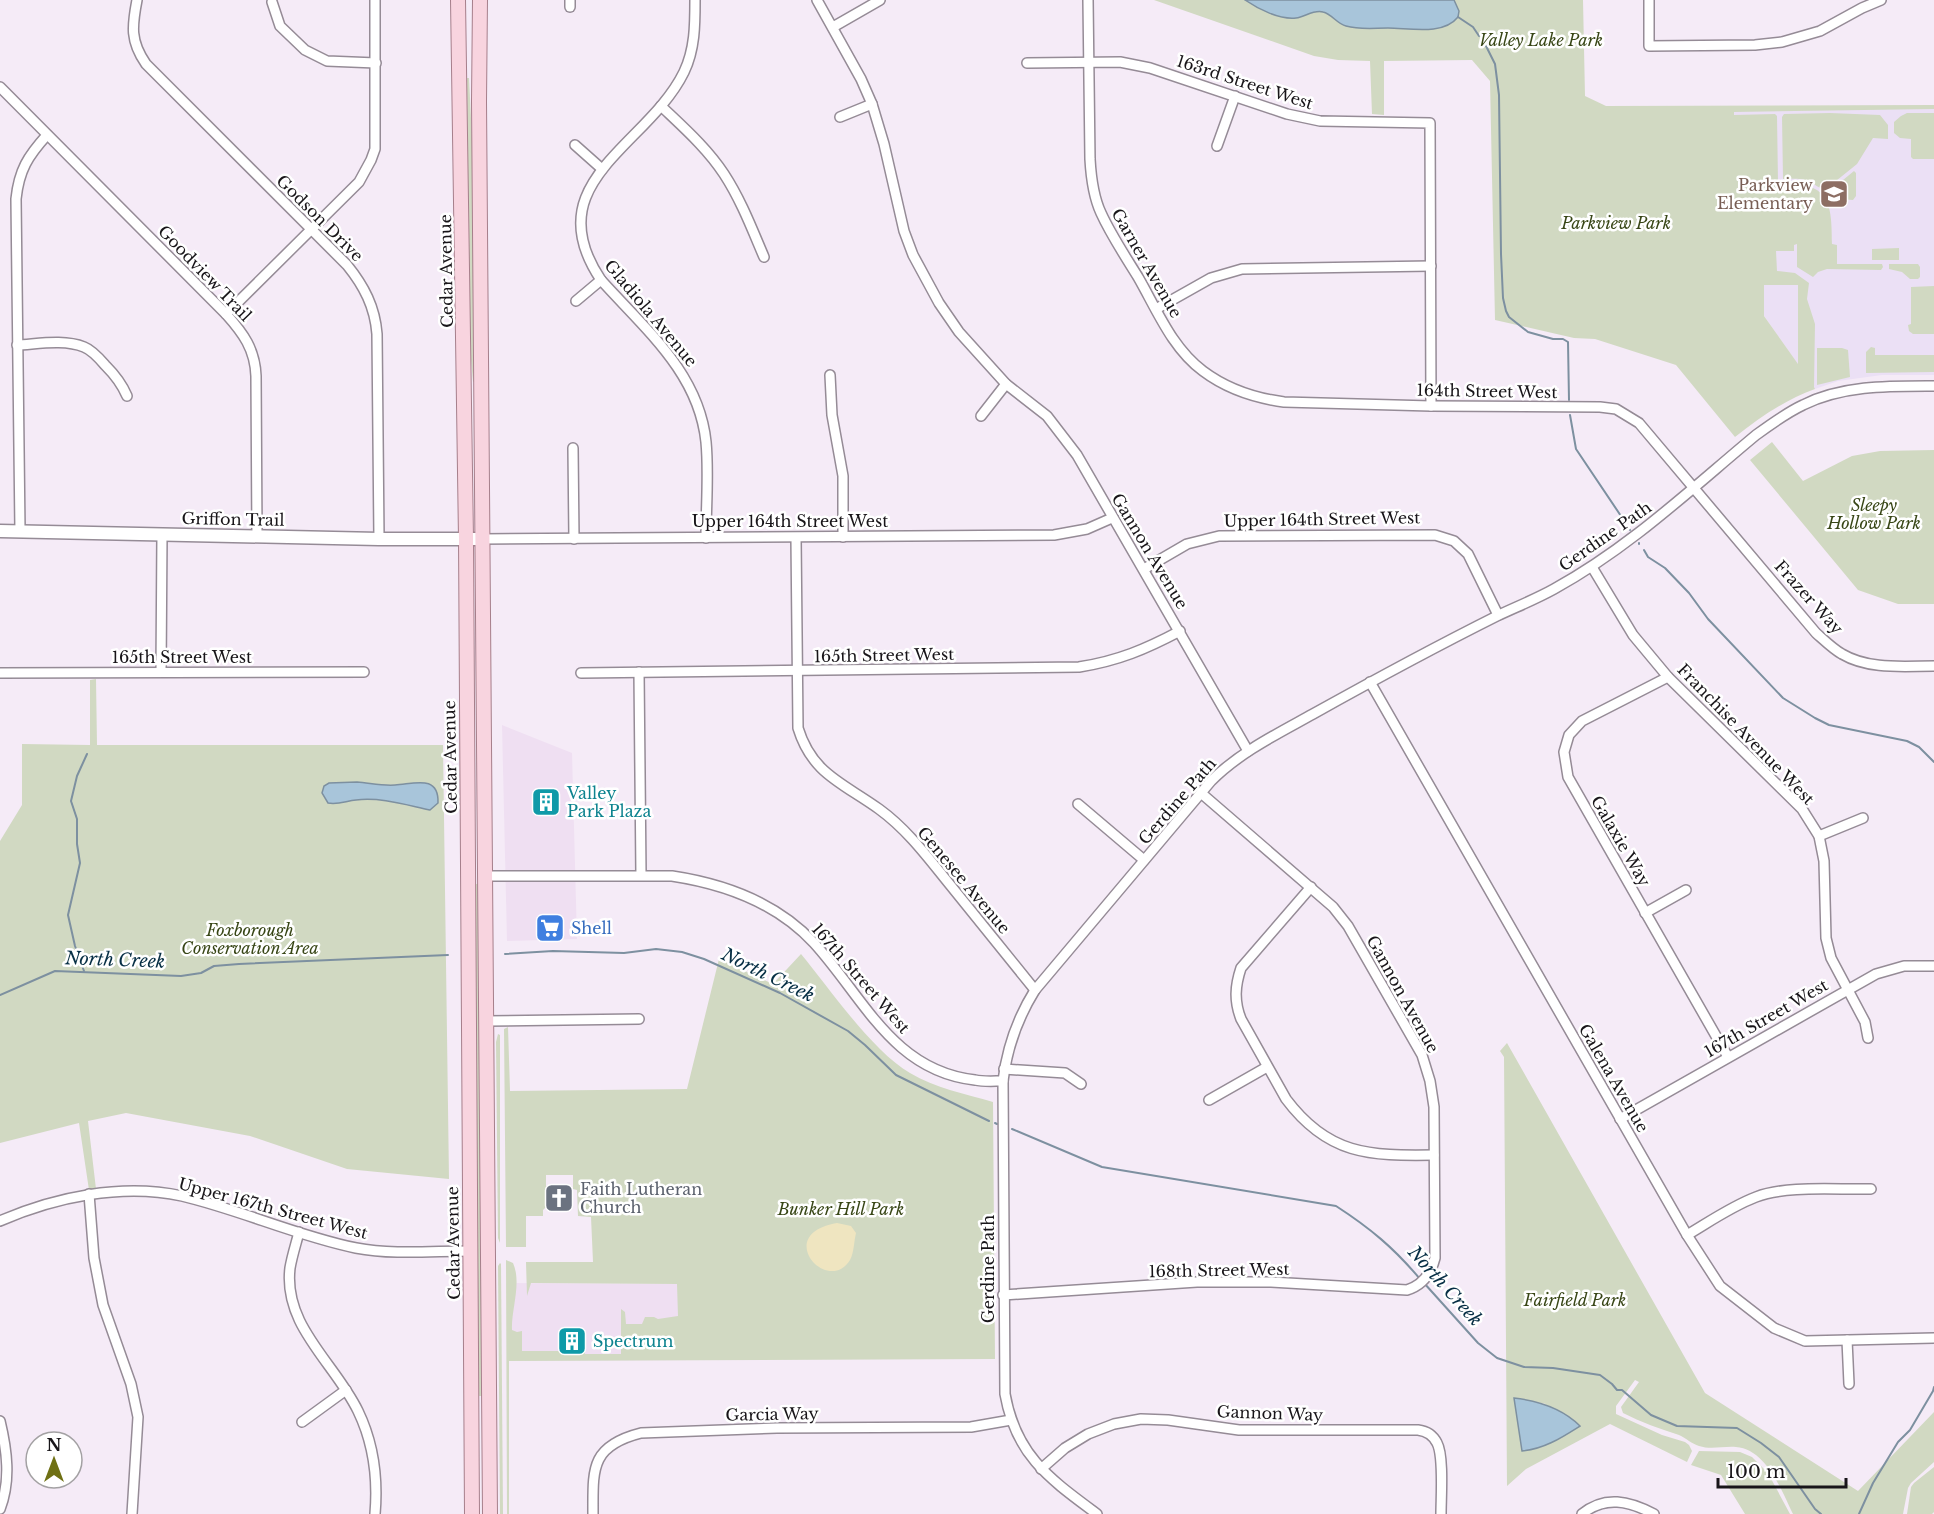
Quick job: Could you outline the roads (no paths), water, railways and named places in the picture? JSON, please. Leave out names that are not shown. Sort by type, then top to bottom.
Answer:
[{"type":"main road","name":"Cedar Avenue","points":[[458,0],[466,539],[472,1514]]},
{"type":"main road","name":"Cedar Avenue","points":[[480,0],[490,1514]]},
{"type":"main road","points":[[467,823],[475,857],[485,876]]},
{"type":"street","name":"Godson Drive","points":[[136,0],[132,26],[133,36],[146,64],[347,265],[359,280],[371,304],[377,334],[379,539]]},
{"type":"street","points":[[226,314],[359,182],[371,160],[376,136],[375,0]]},
{"type":"street","name":"Gladiola Avenue","points":[[695,0],[694,44],[685,71],[661,105],[593,180],[584,202],[581,226],[586,253],[592,267],[673,360],[696,399],[706,444],[706,538]]},
{"type":"street","name":"Gannon Avenue","points":[[817,0],[861,79],[872,104],[884,144],[904,231],[913,255],[939,303],[959,332],[1006,384],[1047,416],[1064,436],[1144,568],[1248,751]]},
{"type":"street","points":[[833,27],[880,0]]},
{"type":"street","name":"Garner Avenue","points":[[1088,0],[1090,176],[1095,196],[1108,226],[1179,349],[1219,383],[1246,394]]},
{"type":"street","points":[[1649,0],[1649,46],[1755,45],[1782,42],[1820,31],[1881,0]]},
{"type":"street","points":[[272,2],[280,26],[304,50],[327,61],[376,63]]},
{"type":"street","name":"163rd Street West","points":[[1027,63],[1120,63],[1150,68],[1287,114],[1320,121],[1430,123],[1431,266]]},
{"type":"street","name":"Goodview Trail","points":[[0,87],[226,314],[246,338],[255,363],[257,536]]},
{"type":"street","points":[[1217,146],[1235,96]]},
{"type":"street","points":[[840,117],[872,104]]},
{"type":"street","points":[[661,105],[695,138],[724,173],[745,212],[764,257]]},
{"type":"street","points":[[20,531],[17,188],[26,161],[47,135]]},
{"type":"street","points":[[575,145],[602,169]]},
{"type":"street","points":[[1156,309],[1211,278],[1242,269],[1431,266],[1431,406]]},
{"type":"street","points":[[576,302],[601,280]]},
{"type":"street","points":[[17,345],[67,344],[84,347],[95,354],[109,369],[127,396]]},
{"type":"street","points":[[830,375],[832,415],[843,476],[843,537]]},
{"type":"street","points":[[981,416],[1006,384]]},
{"type":"street","name":"Gerdine Path","points":[[1097,1514],[1041,1469],[1022,1444],[1011,1420],[1005,1387],[1002,1081],[1006,1056],[1014,1030],[1035,990],[1201,793],[1223,770],[1248,751],[1370,682],[1498,615],[1553,590],[1592,567],[1629,541],[1756,435],[1804,404],[1860,388],[1934,386]]},
{"type":"street","name":"164th Street West","points":[[1246,394],[1284,402],[1616,409],[1640,423],[1694,487]]},
{"type":"street","points":[[573,448],[573,539]]},
{"type":"street","name":"Frazer Way","points":[[1694,487],[1816,633],[1842,654],[1881,666],[1934,666]]},
{"type":"street","name":"Upper 164th Street West","points":[[466,539],[1054,535],[1087,529],[1112,518]]},
{"type":"street","name":"Griffon Trail","points":[[0,531],[466,539]]},
{"type":"street","points":[[161,672],[162,534]]},
{"type":"street","name":"Upper 164th Street West","points":[[1144,568],[1187,544],[1219,536],[1435,535],[1454,541],[1468,554],[1498,615]]},
{"type":"street","name":"Genesee Avenue","points":[[796,537],[798,728],[803,744],[811,758],[826,773],[882,811],[915,841],[1035,990]]},
{"type":"street","name":"Franchise Avenue West","points":[[1592,567],[1633,636],[1668,677],[1802,809],[1819,836],[1824,861],[1826,938],[1831,958],[1865,1022],[1868,1038]]},
{"type":"street","name":"165th Street West","points":[[582,673],[1079,668],[1107,663],[1131,655],[1180,631]]},
{"type":"street","name":"165th Street West","points":[[0,673],[364,672]]},
{"type":"street","points":[[639,672],[640,875]]},
{"type":"street","name":"Galaxie Way","points":[[1668,677],[1582,721],[1569,735],[1563,752],[1568,777],[1728,1057]]},
{"type":"street","name":"Galena Avenue","points":[[1370,682],[1687,1235],[1720,1286],[1774,1328],[1805,1341],[1934,1338]]},
{"type":"street","name":"Gannon Avenue","points":[[1201,793],[1333,907],[1348,926],[1422,1055],[1432,1092],[1435,1258],[1430,1274]]},
{"type":"street","points":[[1078,804],[1144,860]]},
{"type":"street","points":[[1819,836],[1863,818]]},
{"type":"street","name":"167th Street West","points":[[485,876],[672,876],[703,881],[736,891],[764,904],[813,942],[888,1035],[911,1057],[932,1069],[954,1076],[976,1081],[1002,1081]]},
{"type":"street","points":[[1311,887],[1241,968],[1237,981],[1236,1007],[1240,1019],[1295,1110],[1320,1133],[1353,1149],[1380,1155],[1434,1155]]},
{"type":"street","points":[[1645,913],[1686,890]]},
{"type":"street","name":"167th Street West","points":[[1620,1119],[1876,974],[1904,966],[1934,966]]},
{"type":"street","points":[[486,1021],[639,1019]]},
{"type":"street","points":[[1209,1101],[1267,1067]]},
{"type":"street","points":[[1004,1069],[1065,1073],[1081,1084]]},
{"type":"street","points":[[1687,1235],[1744,1203],[1767,1194],[1791,1190],[1871,1189]]},
{"type":"street","name":"Upper 167th Street West","points":[[0,1221],[46,1204],[89,1194],[138,1192],[179,1196],[214,1204],[299,1232],[376,1251],[470,1251]]},
{"type":"street","points":[[89,1194],[94,1258],[103,1305],[131,1384],[138,1416],[132,1514]]},
{"type":"street","points":[[299,1232],[290,1267],[296,1312],[311,1341],[345,1390],[363,1423],[373,1461],[376,1491],[375,1514]]},
{"type":"street","name":"168th Street West","points":[[1004,1295],[1197,1282],[1271,1282],[1407,1290],[1430,1274]]},
{"type":"street","points":[[1847,1340],[1849,1384]]},
{"type":"street","points":[[302,1422],[345,1390]]},
{"type":"street","name":"Gannon Way","points":[[1041,1469],[1065,1448],[1088,1434],[1114,1424],[1141,1419],[1168,1420],[1239,1430],[1418,1430],[1424,1431],[1435,1439],[1440,1451],[1441,1514]]},
{"type":"street","name":"Garcia Way","points":[[593,1514],[594,1474],[600,1457],[623,1437],[641,1433],[777,1428],[971,1427],[1011,1420]]},
{"type":"street","points":[[0,1421],[6,1447],[7,1477],[0,1509]]},
{"type":"street","points":[[1582,1514],[1602,1502],[1613,1501],[1626,1503],[1654,1514]]},
{"type":"water","points":[[1245,0],[1454,0],[1459,11],[1458,17],[1452,23],[1435,29],[1362,28],[1343,25],[1320,11],[1296,18],[1276,16]]},
{"type":"water","points":[[357,782],[381,785],[430,784],[437,794],[438,803],[430,810],[375,800],[328,803],[322,793],[324,786],[329,783]]},
{"type":"water","points":[[1514,1398],[1550,1406],[1566,1414],[1580,1426],[1559,1439],[1522,1451]]},
{"type":"waterway","points":[[1458,17],[1473,27],[1479,36]]},
{"type":"waterway","points":[[1486,46],[1495,64],[1499,95],[1501,254],[1503,298],[1506,311],[1509,317],[1528,332],[1568,342],[1569,400]]},
{"type":"waterway","points":[[1570,415],[1576,449],[1625,522]]},
{"type":"waterway","points":[[1644,550],[1648,557],[1665,568],[1689,593],[1708,619],[1783,698],[1829,725],[1907,741],[1919,747],[1934,762]]},
{"type":"waterway","points":[[84,971],[68,915],[80,863],[77,819],[71,801],[77,776],[87,754]]},
{"type":"waterway","name":"North Creek","points":[[505,954],[553,951],[624,953],[656,949],[682,952],[704,959],[780,993],[848,1031],[896,1075],[989,1121]]},
{"type":"waterway","name":"North Creek","points":[[0,995],[55,971],[181,976],[201,973],[214,966],[239,964],[448,955]]},
{"type":"waterway","name":"North Creek","points":[[1012,1129],[1102,1167],[1336,1206],[1381,1239],[1420,1279]]},
{"type":"waterway","name":"North Creek","points":[[1424,1283],[1478,1343],[1497,1358],[1524,1367],[1553,1368],[1600,1375],[1651,1415],[1677,1426],[1737,1428],[1779,1457],[1815,1509],[1821,1514]]},
{"type":"waterway","points":[[1859,1514],[1873,1483],[1898,1442],[1910,1430],[1934,1387]]},
{"type":"place","name":"Parkview Elementary","points":[[1834,194]]},
{"type":"place","name":"Valley Park Plaza","points":[[546,802]]},
{"type":"place","name":"Shell","points":[[550,928]]},
{"type":"place","name":"Faith Lutheran Church","points":[[559,1198]]},
{"type":"place","name":"Spectrum","points":[[572,1341]]},
{"type":"park label","name":"Valley Lake Park","points":[[1541,40]]},
{"type":"park label","name":"Parkview Park","points":[[1616,223]]},
{"type":"park label","name":"Sleepy Hollow Park","points":[[1874,514]]},
{"type":"park label","name":"Foxborough Conservation Area","points":[[250,939]]},
{"type":"park label","name":"Bunker Hill Park","points":[[841,1209]]},
{"type":"park label","name":"Fairfield Park","points":[[1575,1300]]}]
